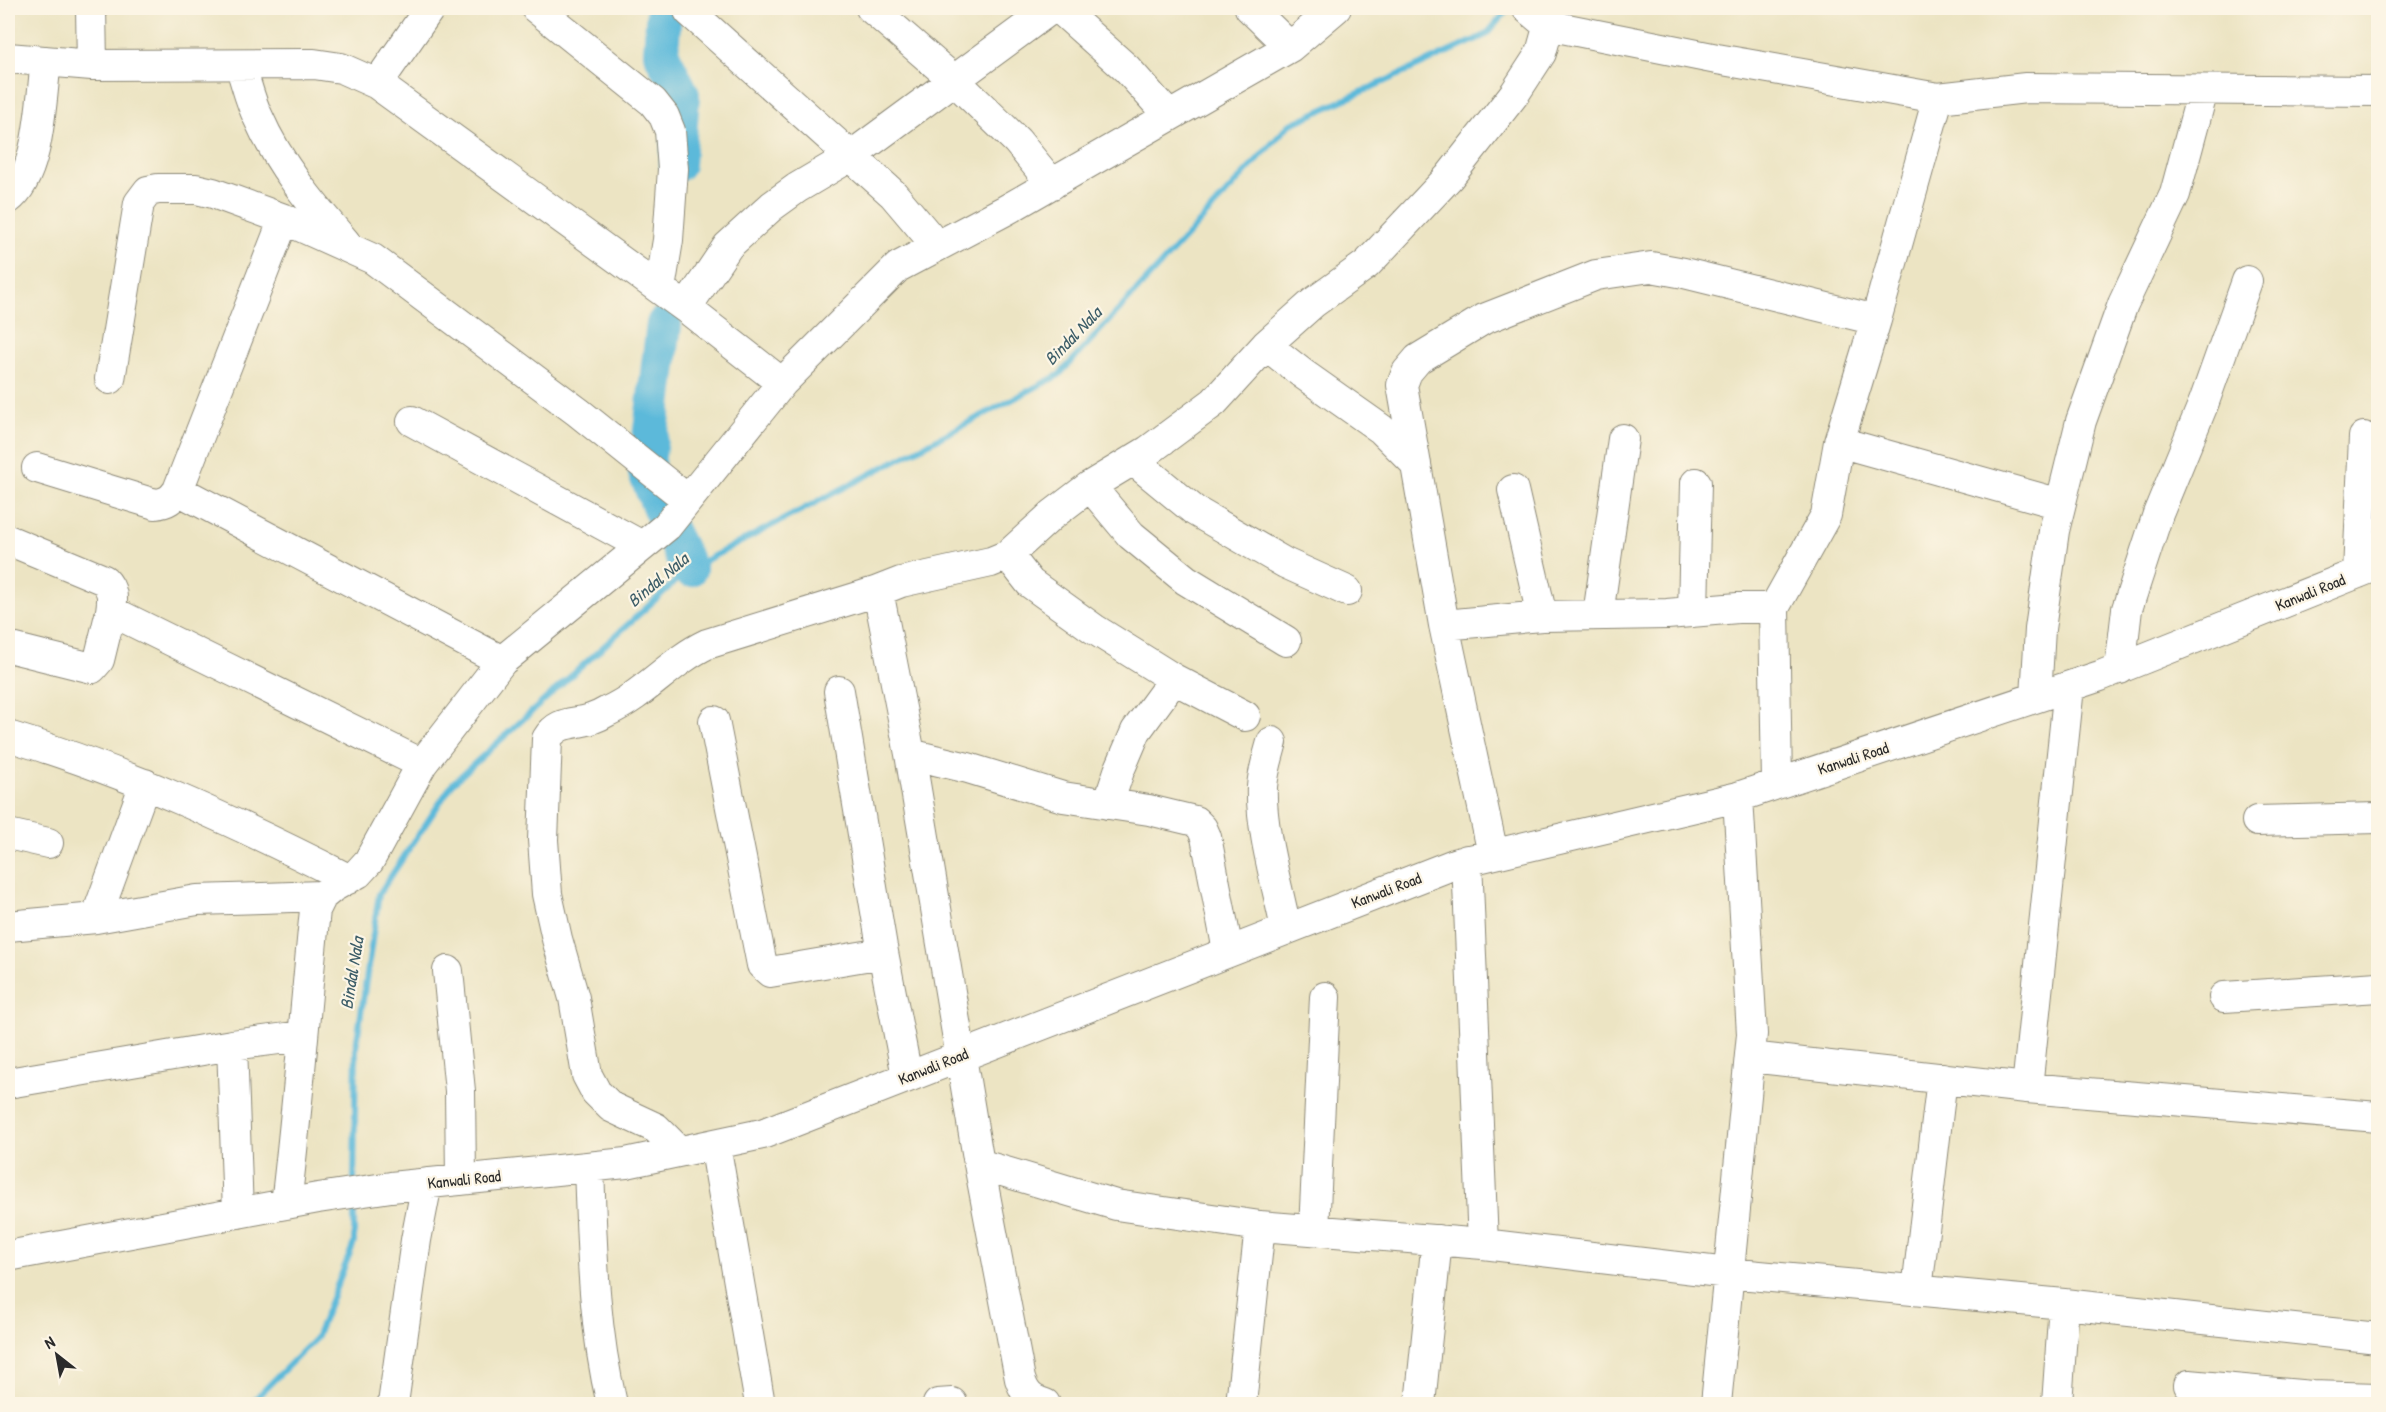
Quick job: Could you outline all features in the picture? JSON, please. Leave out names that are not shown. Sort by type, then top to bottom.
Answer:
[{"type":"street","points":[[92,8],[92,65]]},
{"type":"street","points":[[377,84],[430,8]]},
{"type":"street","points":[[536,8],[653,102],[664,116],[670,131],[673,170],[668,240],[660,289]]},
{"type":"street","points":[[871,8],[953,79],[1017,141],[1052,183]]},
{"type":"street","points":[[686,308],[728,246],[772,206],[797,188],[851,156],[1052,8]]},
{"type":"street","points":[[1059,8],[1127,69],[1169,116]]},
{"type":"street","points":[[1250,8],[1290,47]]},
{"type":"street","points":[[8,1256],[286,1204],[300,1090],[302,1036],[315,910],[322,896],[358,873],[369,861],[422,764],[502,661],[667,526],[782,383],[898,267],[1052,183],[1290,47],[1336,8]]},
{"type":"street","points":[[689,11],[894,194],[937,246]]},
{"type":"street","points":[[679,1151],[656,1128],[611,1107],[596,1092],[587,1075],[574,998],[547,894],[543,840],[547,739],[553,729],[561,724],[591,719],[612,710],[691,652],[707,644],[901,582],[991,562],[1008,555],[1052,515],[1090,486],[1133,460],[1215,402],[1266,345],[1313,303],[1367,264],[1449,177],[1515,93],[1541,53],[1539,17],[1717,59],[1938,98],[2026,88],[2379,91]]},
{"type":"street","points":[[8,58],[92,65],[314,64],[341,68],[377,84],[686,308],[782,383]]},
{"type":"street","points":[[8,199],[24,180],[33,157],[46,61]]},
{"type":"street","points":[[240,65],[256,115],[273,149],[296,184],[351,249]]},
{"type":"street","points":[[2036,698],[2040,629],[2054,531],[2080,421],[2123,304],[2175,194],[2203,90]]},
{"type":"street","points":[[1777,783],[1774,608],[1819,531],[1826,514],[1839,442],[1876,320],[1938,98]]},
{"type":"street","points":[[110,379],[139,203],[148,191],[196,189],[284,219],[372,259],[578,412],[688,500]]},
{"type":"street","points":[[37,468],[155,504],[172,499],[178,490],[284,219]]},
{"type":"street","points":[[1483,1244],[1480,857],[1444,625],[1402,385],[1407,372],[1418,359],[1484,319],[1596,275],[1651,267],[1876,320]]},
{"type":"street","points":[[2120,669],[2127,609],[2158,514],[2204,402],[2247,281]]},
{"type":"street","points":[[1266,345],[1381,429],[1416,464]]},
{"type":"street","points":[[412,421],[642,546]]},
{"type":"street","points":[[2364,437],[2368,569]]},
{"type":"street","points":[[1598,615],[1623,439]]},
{"type":"street","points":[[1839,442],[2060,504]]},
{"type":"street","points":[[1133,460],[1195,511],[1285,563],[1347,591]]},
{"type":"street","points":[[1693,612],[1696,483]]},
{"type":"street","points":[[1090,486],[1131,535],[1186,580],[1286,641]]},
{"type":"street","points":[[178,490],[502,661]]},
{"type":"street","points":[[1513,490],[1542,616]]},
{"type":"street","points":[[8,540],[104,580],[110,586],[112,594],[111,611],[99,660],[92,668],[8,647]]},
{"type":"street","points":[[1008,555],[1030,583],[1094,629],[1174,679],[1245,716]]},
{"type":"street","name":"Kanwali Road","points":[[286,1204],[391,1187],[626,1163],[762,1134],[1228,951],[1480,857],[1738,797],[2120,669],[2368,569]]},
{"type":"street","points":[[878,591],[910,754],[979,1164],[1022,1385],[1030,1398],[1045,1404]]},
{"type":"street","points":[[1444,625],[1542,616],[1774,608]]},
{"type":"street","points":[[111,611],[422,764]]},
{"type":"street","points":[[1108,804],[1136,731],[1174,679]]},
{"type":"street","points":[[2027,1088],[2069,687]]},
{"type":"street","points":[[840,691],[883,953],[907,1076]]},
{"type":"street","points":[[714,721],[762,965],[765,970],[770,972],[883,953]]},
{"type":"street","points":[[8,736],[60,752],[145,784],[260,834],[348,879]]},
{"type":"street","points":[[1272,742],[1263,774],[1262,801],[1286,929]]},
{"type":"street","points":[[910,754],[968,768],[1063,797],[1149,810],[1195,821],[1202,828],[1206,837],[1228,951]]},
{"type":"street","points":[[96,918],[145,784]]},
{"type":"street","points":[[1716,1404],[1752,1034],[1738,797]]},
{"type":"street","points":[[2257,821],[2379,818]]},
{"type":"street","points":[[8,834],[48,843]]},
{"type":"street","points":[[8,926],[96,918],[197,900],[322,896]]},
{"type":"street","points":[[448,971],[460,1091],[461,1180]]},
{"type":"street","points":[[2224,997],[2379,987]]},
{"type":"street","points":[[1314,1230],[1326,997]]},
{"type":"street","points":[[8,1083],[232,1045],[302,1036]]},
{"type":"street","points":[[232,1045],[238,1213]]},
{"type":"street","points":[[1750,1057],[2027,1088],[2379,1117]]},
{"type":"street","points":[[1917,1290],[1942,1078]]},
{"type":"street","points":[[715,1144],[760,1404]]},
{"type":"street","points":[[979,1164],[1116,1204],[1260,1226],[1483,1244],[1728,1273],[2064,1304],[2379,1338]]},
{"type":"street","points":[[589,1167],[593,1293],[605,1377],[612,1404]]},
{"type":"street","points":[[393,1404],[416,1240],[427,1183]]},
{"type":"street","points":[[1241,1404],[1260,1226]]},
{"type":"street","points":[[1420,1404],[1437,1240]]},
{"type":"street","points":[[2057,1404],[2064,1304]]},
{"type":"street","points":[[2189,1385],[2312,1396],[2379,1398]]},
{"type":"waterway","points":[[664,8],[661,53],[682,95],[677,164]]},
{"type":"waterway","name":"Bindal Nala","points":[[354,1185],[356,1047],[379,894],[453,783],[689,569],[1059,375],[1289,125],[1486,35],[1509,8]]},
{"type":"waterway","points":[[647,463],[664,324]]},
{"type":"waterway","points":[[646,473],[665,520]]},
{"type":"waterway","points":[[670,531],[689,569]]},
{"type":"waterway","name":"Bindal Nala","points":[[250,1404],[316,1338],[354,1243],[354,1202]]}]
